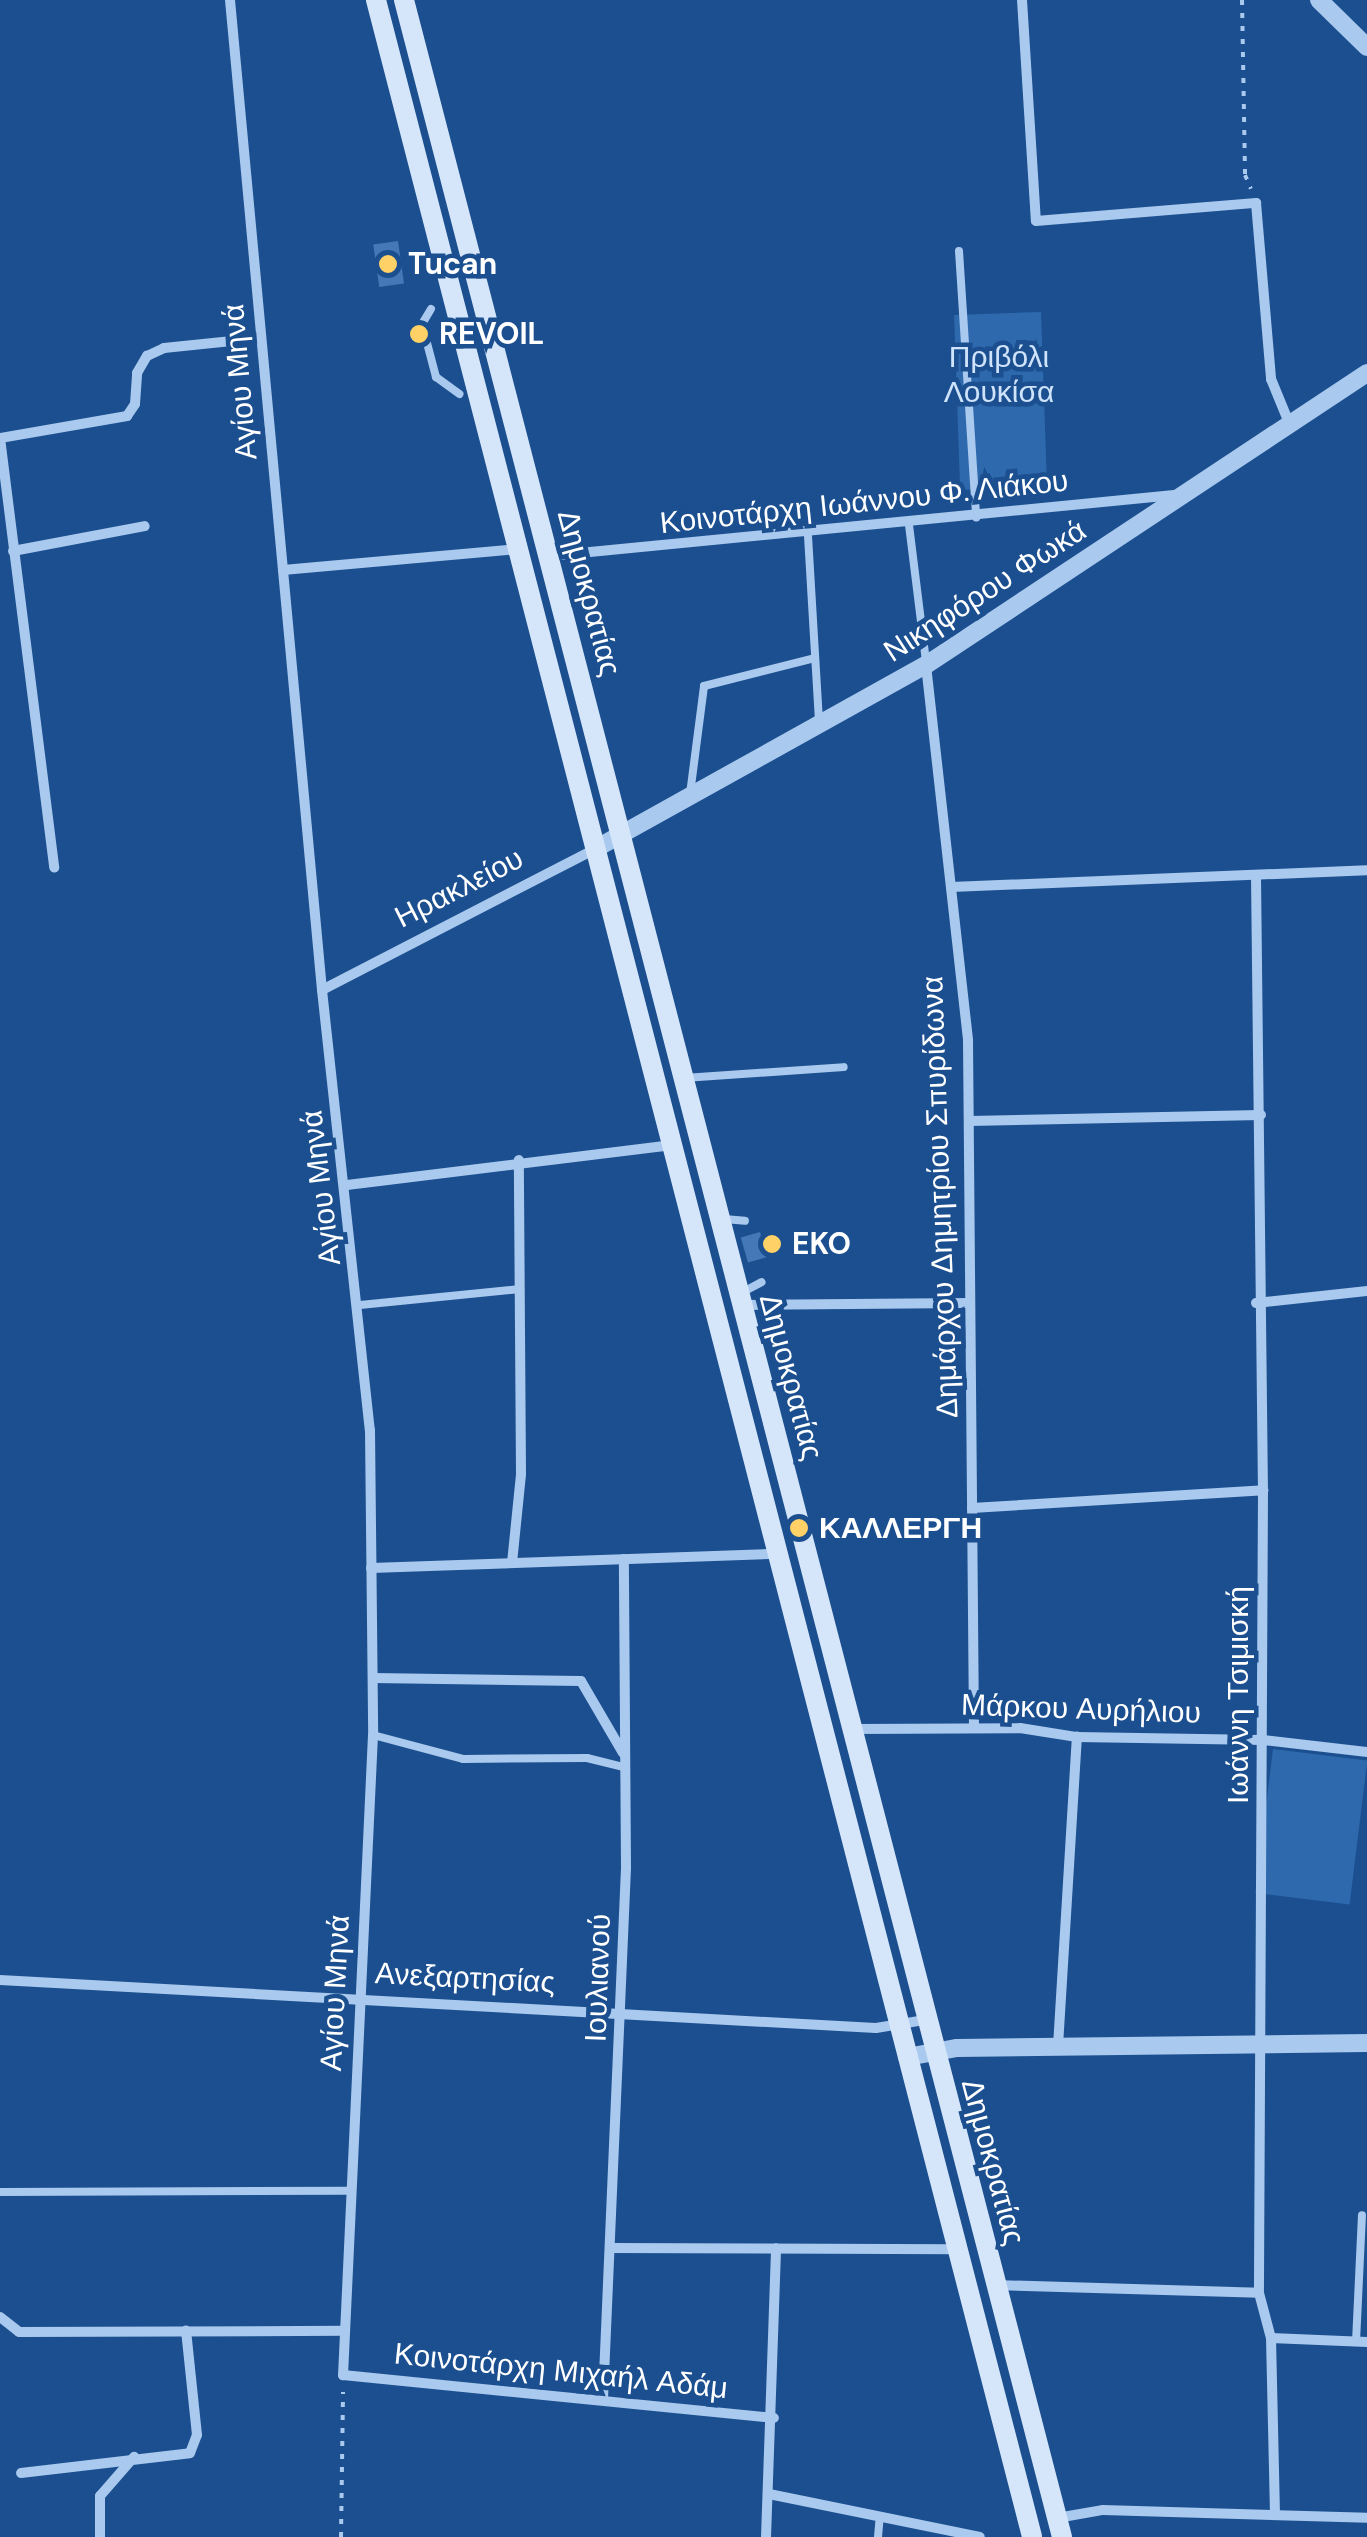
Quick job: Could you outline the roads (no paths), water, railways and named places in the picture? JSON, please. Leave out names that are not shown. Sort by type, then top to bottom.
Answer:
[{"type":"main road","name":"Δημοκρατίας","points":[[376,0],[1032,2537]]},
{"type":"main road","name":"Δημοκρατίας","points":[[404,0],[1060,2528]]},
{"type":"main road","points":[[392,60],[418,53]]},
{"type":"street","name":"Αγίου Μηνά","points":[[230,0],[322,990],[347,1185],[370,1430],[373,1734],[343,2375]]},
{"type":"street","points":[[1020,0],[1036,221],[1256,203],[1272,379],[1290,425]]},
{"type":"street","points":[[1319,0],[1367,47]]},
{"type":"street","points":[[54,868],[0,438],[127,416],[135,404],[138,373],[147,356],[164,348],[260,338]]},
{"type":"street","name":"Νικηφόρου Φωκά","points":[[621,834],[926,665],[1367,374]]},
{"type":"street","name":"Κοινοτάρχη Ιωάννου Φ. Λιάκου","points":[[548,556],[808,536],[1185,494]]},
{"type":"street","points":[[13,551],[145,526]]},
{"type":"street","points":[[283,570],[518,548]]},
{"type":"street","name":"Δημάρχου Δημητρίου Σπυρίδωνα","points":[[926,665],[951,887],[969,1120],[974,1728]]},
{"type":"street","name":"Ηρακλείου","points":[[322,990],[621,834]]},
{"type":"street","points":[[951,887],[1367,870]]},
{"type":"street","name":"Ιωάννη Τσιμισκή","points":[[1256,876],[1261,1115],[1256,1303],[1263,1490],[1260,2293],[1271,2338],[1274,2514]]},
{"type":"street","points":[[969,1120],[1261,1115]]},
{"type":"street","points":[[347,1185],[519,1160],[671,1145]]},
{"type":"street","points":[[512,1562],[521,1474],[519,1160]]},
{"type":"street","points":[[1256,1303],[1367,1291]]},
{"type":"street","points":[[740,1300],[970,1303]]},
{"type":"street","points":[[972,1508],[1263,1490]]},
{"type":"street","points":[[370,1568],[778,1554]]},
{"type":"street","name":"Ιουλιανού","points":[[603,2398],[622,2015],[624,1559]]},
{"type":"street","points":[[373,1678],[580,1681],[623,1754]]},
{"type":"street","name":"Μάρκου Αυρήλιου","points":[[852,1729],[974,1728],[1077,1738],[1263,1740],[1367,1752]]},
{"type":"street","points":[[1058,2046],[1077,1738]]},
{"type":"street","name":"Ανεξαρτησίας","points":[[0,1980],[622,2015],[899,2026],[926,2020]]},
{"type":"street","points":[[907,2058],[934,2051],[1058,2046],[1367,2043]]},
{"type":"street","points":[[610,2248],[956,2249]]},
{"type":"street","points":[[766,2537],[774,2418],[776,2248]]},
{"type":"street","points":[[994,2285],[1260,2293]]},
{"type":"street","points":[[0,2317],[19,2332],[345,2331]]},
{"type":"street","points":[[21,2473],[134,2456],[190,2453],[196,2435],[186,2331]]},
{"type":"street","points":[[1271,2338],[1362,2342]]},
{"type":"street","name":"Κοινοτάρχη Μιχαήλ Αδάμ","points":[[343,2375],[774,2418]]},
{"type":"street","points":[[100,2537],[100,2496],[134,2456]]},
{"type":"street","points":[[769,2494],[980,2537]]},
{"type":"street","points":[[1060,2528],[1104,2510],[1367,2518]]},
{"type":"lane","points":[[959,252],[976,517]]},
{"type":"lane","points":[[432,309],[422,324],[436,376],[459,394]]},
{"type":"lane","points":[[909,525],[926,665]]},
{"type":"lane","points":[[808,536],[819,726]]},
{"type":"lane","points":[[690,799],[704,686],[815,658]]},
{"type":"lane","points":[[684,1078],[844,1067]]},
{"type":"lane","points":[[719,1218],[744,1221]]},
{"type":"lane","points":[[740,1300],[762,1282]]},
{"type":"lane","points":[[360,1306],[520,1290]]},
{"type":"lane","points":[[373,1734],[463,1759],[586,1758],[624,1767]]},
{"type":"lane","points":[[0,2192],[351,2190]]},
{"type":"lane","points":[[1362,2214],[1362,2342]]},
{"type":"lane","points":[[878,2537],[880,2516]]},
{"type":"place","name":"Tucan","points":[[388,264]]},
{"type":"place","name":"REVOIL","points":[[419,334]]},
{"type":"place","name":"EKO","points":[[772,1244]]},
{"type":"place","name":"ΚΑΛΛΕΡΓΗ","points":[[799,1528]]},
{"type":"park label","name":"Πριβόλι Λουκίσα","points":[[999,374]]}]
